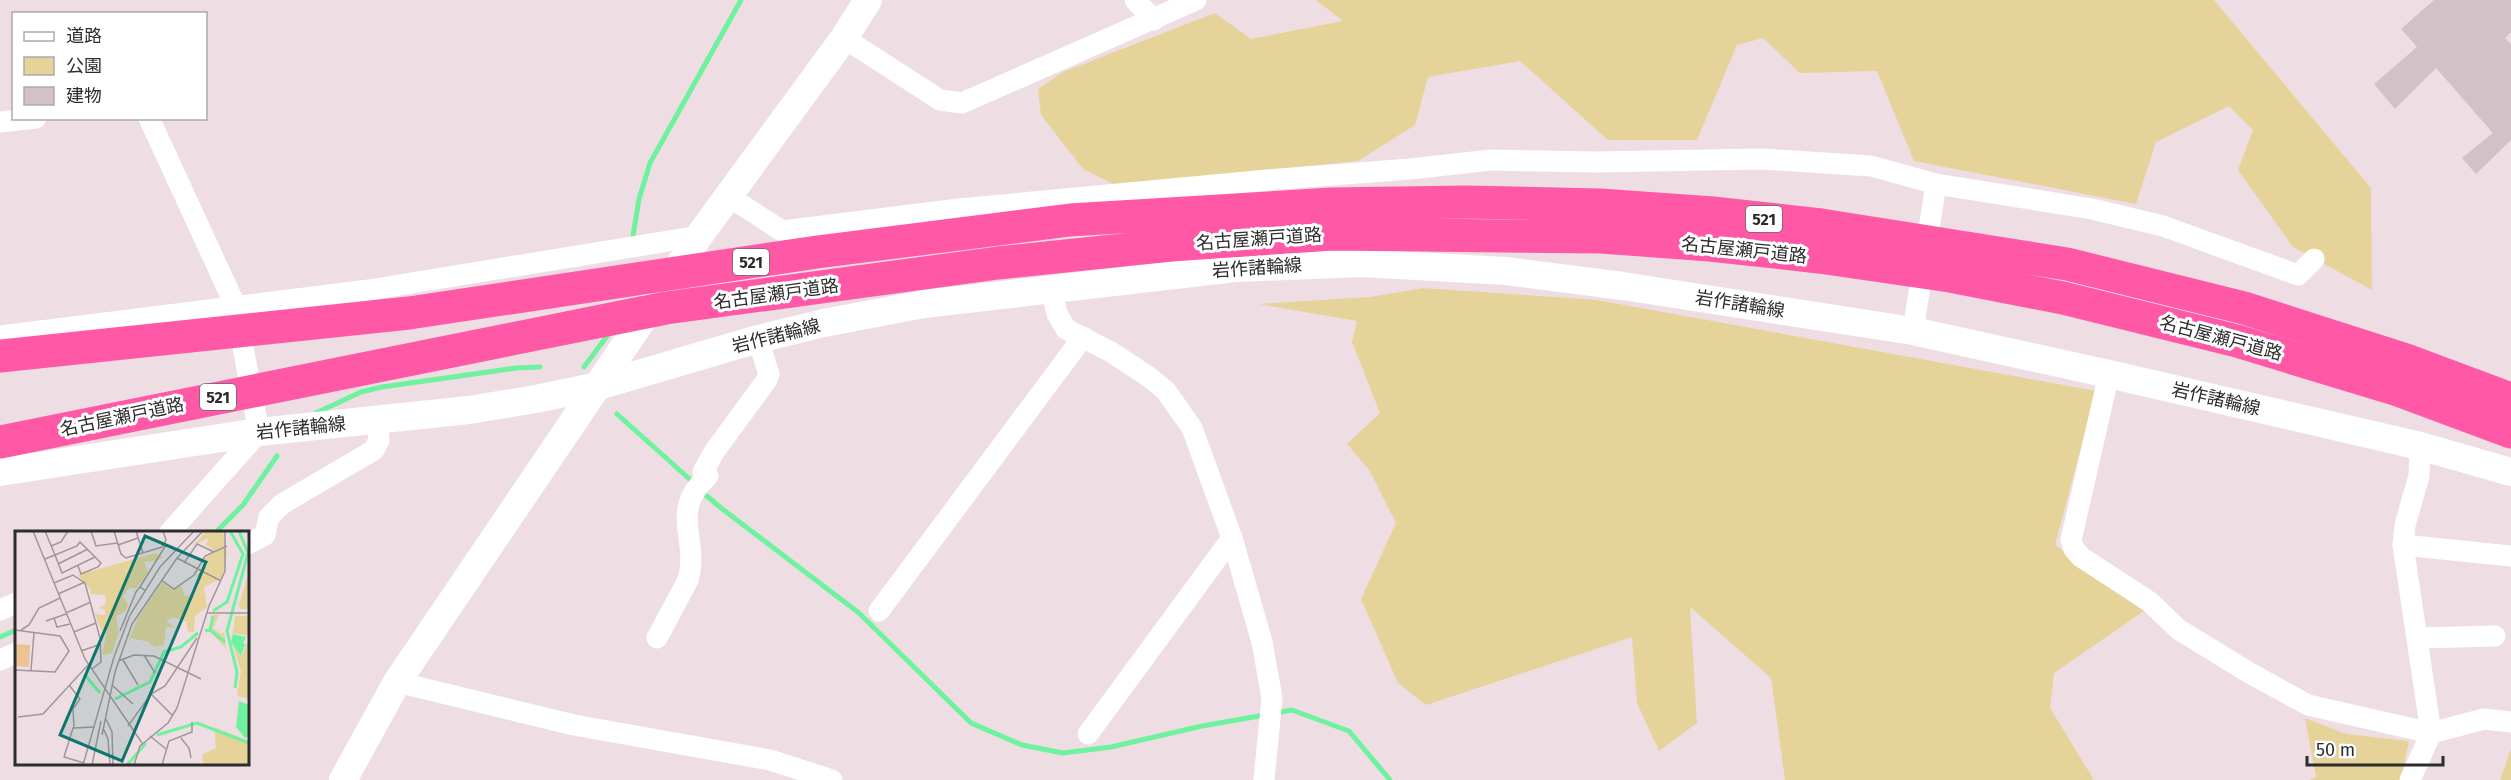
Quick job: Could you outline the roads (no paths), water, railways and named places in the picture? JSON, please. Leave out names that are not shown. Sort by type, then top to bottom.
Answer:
[{"type":"highway","name":"名古屋瀬戸道路","points":[[0,356],[409,313],[507,297],[994,229],[1151,214],[1332,204],[1466,202],[1600,205],[1724,214],[1821,225],[2067,264],[2244,308],[2406,360],[2511,399]]},
{"type":"highway","name":"名古屋瀬戸道路","points":[[0,442],[666,309],[998,263],[1171,245],[1333,234],[1601,237],[1819,257],[1950,276],[2051,295],[2237,341],[2398,390],[2511,432]]},
{"type":"main road","points":[[343,780],[397,682],[699,236],[844,38],[868,0]]},
{"type":"main road","name":"岩作諸輪線","points":[[0,472],[259,432],[469,410],[598,386],[758,339],[824,323],[924,304],[1235,268],[1362,263],[1506,271],[1914,324],[2109,374],[2420,446],[2511,472]]},
{"type":"street","points":[[1135,0],[1154,20]]},
{"type":"street","points":[[844,38],[940,100],[962,103],[1196,0]]},
{"type":"street","points":[[0,122],[18,120]]},
{"type":"street","points":[[150,120],[235,305],[259,432],[171,531]]},
{"type":"street","points":[[728,196],[782,231],[959,209],[1267,180],[1410,170],[1491,160],[1595,162],[1762,159],[1870,166],[1936,184],[2092,209],[2163,226],[2298,275],[2314,259]]},
{"type":"street","points":[[1914,324],[1936,184]]},
{"type":"street","points":[[0,336],[369,290],[699,236]]},
{"type":"street","points":[[1051,288],[1060,323],[1066,329],[1111,352],[1149,377],[1179,407],[1192,428],[1232,538],[1262,642],[1271,691],[1264,780]]},
{"type":"street","points":[[879,611],[1083,337]]},
{"type":"street","points":[[657,638],[691,570],[687,511],[691,496],[708,476],[703,472],[714,452],[769,374],[758,339]]},
{"type":"street","points":[[2109,374],[2071,540],[2074,549],[2081,557],[2150,602],[2178,629],[2308,705],[2431,733],[2484,719],[2511,722]]},
{"type":"street","points":[[249,543],[265,535],[269,517],[282,504],[374,450],[379,440],[377,419]]},
{"type":"street","points":[[2410,780],[2431,733],[2403,545],[2405,525],[2419,476],[2420,446]]},
{"type":"street","points":[[1088,734],[1232,538]]},
{"type":"street","points":[[2403,545],[2511,556]]},
{"type":"street","points":[[0,610],[15,603]]},
{"type":"street","points":[[2418,638],[2495,636]]},
{"type":"street","points":[[0,660],[15,652]]},
{"type":"street","points":[[397,682],[574,725],[770,760],[832,780]]},
{"type":"waterway","points":[[632,242],[639,199],[650,163],[741,0]]},
{"type":"waterway","points":[[584,367],[610,332]]},
{"type":"waterway","points":[[316,413],[361,392],[382,387],[516,368],[540,367]]},
{"type":"waterway","points":[[617,414],[695,484]]},
{"type":"waterway","points":[[217,531],[243,505],[277,456]]},
{"type":"waterway","points":[[701,491],[859,613],[971,723],[1022,745],[1063,753],[1111,747],[1202,726],[1265,715]]},
{"type":"waterway","points":[[0,637],[15,630]]},
{"type":"waterway","points":[[1275,713],[1292,710],[1349,731],[1390,780]]}]
